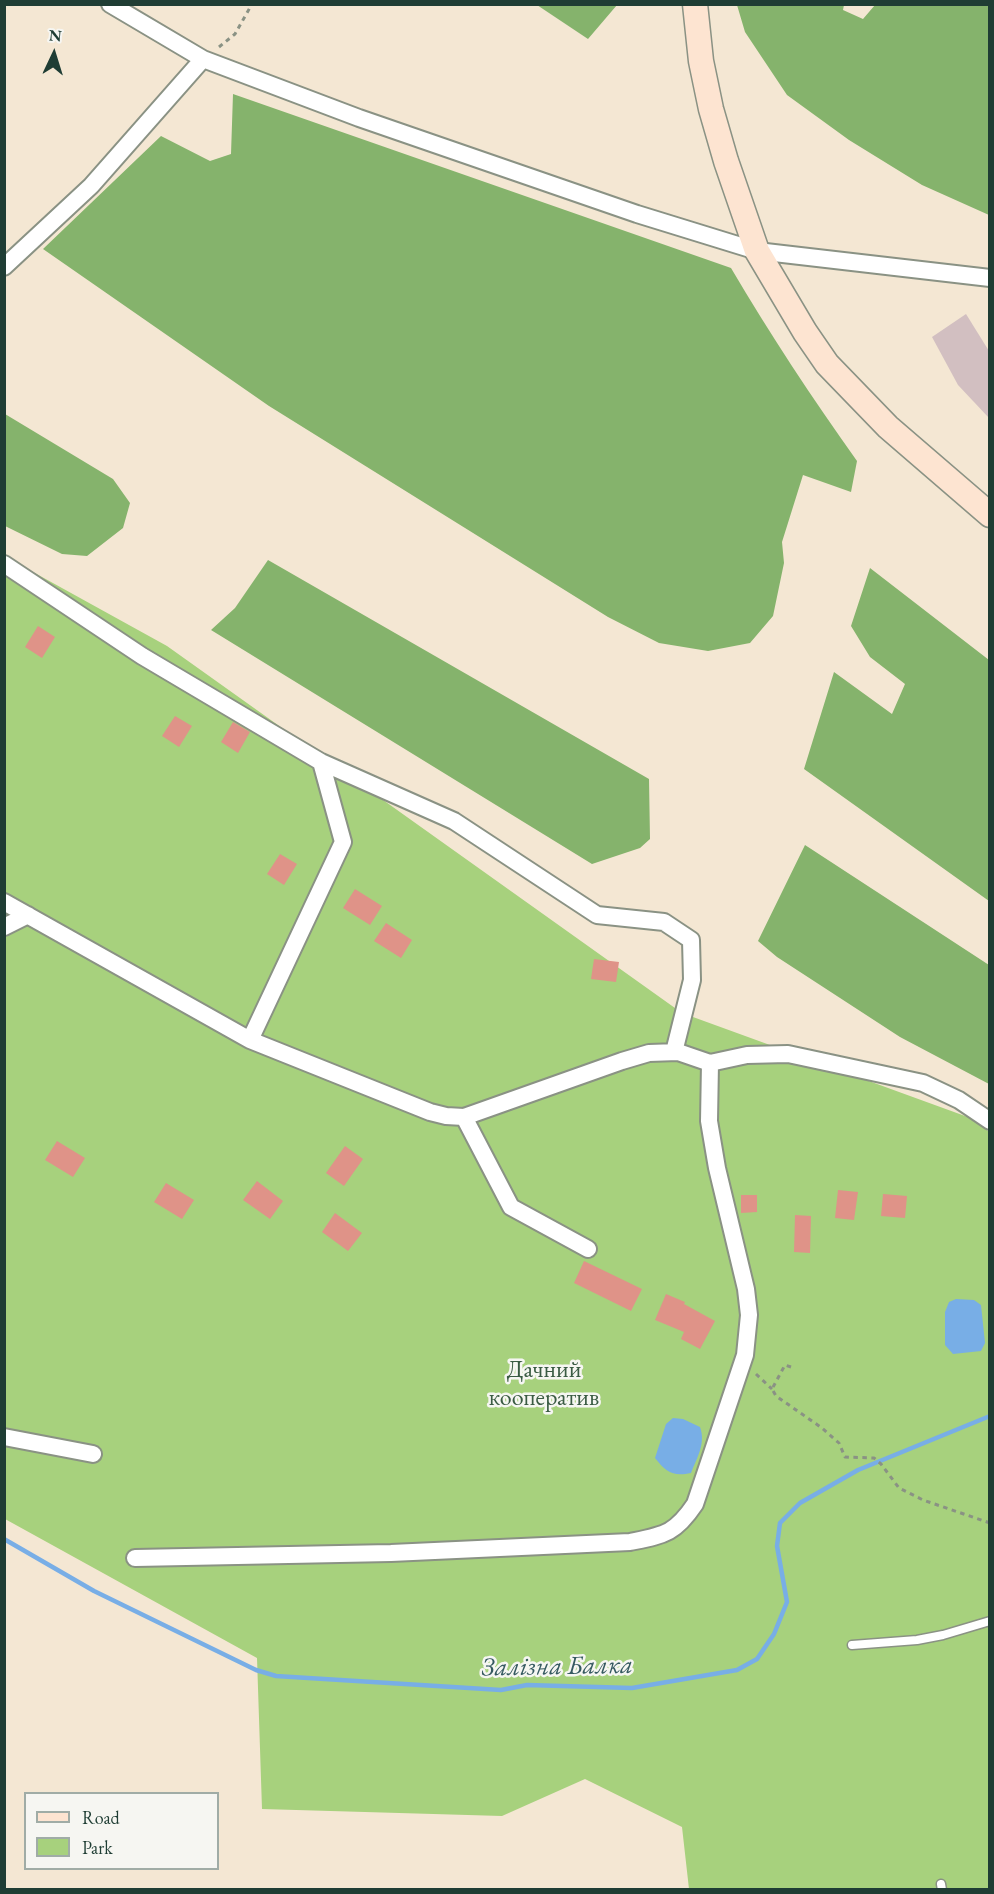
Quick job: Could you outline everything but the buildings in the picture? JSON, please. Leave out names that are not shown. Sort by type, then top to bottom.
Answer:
[{"type":"main road","points":[[695,4],[701,61],[711,109],[757,251],[805,332],[827,364],[888,427],[990,514]]},
{"type":"street","points":[[110,4],[203,59],[370,122],[637,214],[757,251],[990,278]]},
{"type":"street","points":[[4,267],[91,186],[203,59]]},
{"type":"street","points":[[4,564],[142,656],[321,762],[454,821],[597,915],[664,922],[691,940],[692,980],[674,1052]]},
{"type":"street","points":[[250,1040],[343,842],[321,762]]},
{"type":"street","points":[[4,902],[250,1040],[430,1112],[446,1116],[464,1117],[622,1061],[649,1053],[674,1052],[710,1063],[747,1055],[788,1054],[923,1083],[959,1100],[990,1121]]},
{"type":"street","points":[[4,927],[28,915]]},
{"type":"street","points":[[135,1558],[403,1553],[630,1542],[655,1537],[672,1530],[683,1522],[695,1504],[745,1355],[749,1315],[746,1289],[717,1168],[709,1120],[710,1063]]},
{"type":"street","points":[[464,1117],[511,1207],[588,1249]]},
{"type":"street","points":[[4,1437],[93,1454]]},
{"type":"lane","points":[[852,1644],[917,1640],[990,1621]]},
{"type":"path","points":[[203,59],[235,34],[252,4]]},
{"type":"path","points":[[742,1364],[772,1389],[776,1396],[822,1428],[839,1443],[845,1457],[874,1458],[899,1488],[923,1500],[990,1523]]},
{"type":"path","points":[[772,1389],[785,1365],[791,1367]]},
{"type":"shaded area","points":[[966,314],[989,351],[989,418],[958,385],[932,337]]},
{"type":"green space","points":[[617,4],[588,39],[537,5]]},
{"type":"green space","points":[[737,5],[844,5],[843,10],[863,19],[875,5],[989,5],[989,215],[922,185],[849,140],[787,95],[745,32]]},
{"type":"green space","points":[[233,94],[731,268],[792,366],[857,461],[851,492],[803,475],[782,542],[784,563],[773,616],[750,643],[708,651],[659,643],[608,617],[269,406],[43,249],[161,136],[210,161],[231,154]]},
{"type":"green space","points":[[5,414],[113,479],[130,503],[123,528],[87,556],[62,554],[5,526]]},
{"type":"green space","name":"Дачний кооператив","points":[[4,556],[167,646],[682,1013],[976,1120],[989,1132],[989,1889],[689,1889],[682,1827],[585,1779],[502,1816],[262,1809],[257,1658],[5,1519]]},
{"type":"green space","points":[[268,560],[649,779],[650,839],[640,848],[592,864],[211,630],[235,608]]},
{"type":"green space","points":[[870,568],[989,660],[989,901],[804,769],[834,672],[892,714],[905,684],[870,657],[851,626]]},
{"type":"green space","points":[[805,845],[989,965],[989,1084],[900,1037],[777,957],[758,941]]},
{"type":"water","points":[[956,1299],[974,1300],[981,1305],[985,1343],[981,1351],[953,1354],[945,1345],[945,1312],[949,1302]]},
{"type":"water","points":[[673,1418],[683,1419],[700,1427],[702,1433],[698,1456],[691,1473],[670,1472],[655,1458],[666,1424]]},
{"type":"waterway","name":"Залізна Балка","points":[[4,1539],[94,1591],[256,1670],[276,1676],[501,1690],[527,1685],[632,1688],[737,1670],[757,1659],[774,1634],[787,1602],[777,1546],[780,1523],[800,1503],[858,1470],[990,1416]]}]
